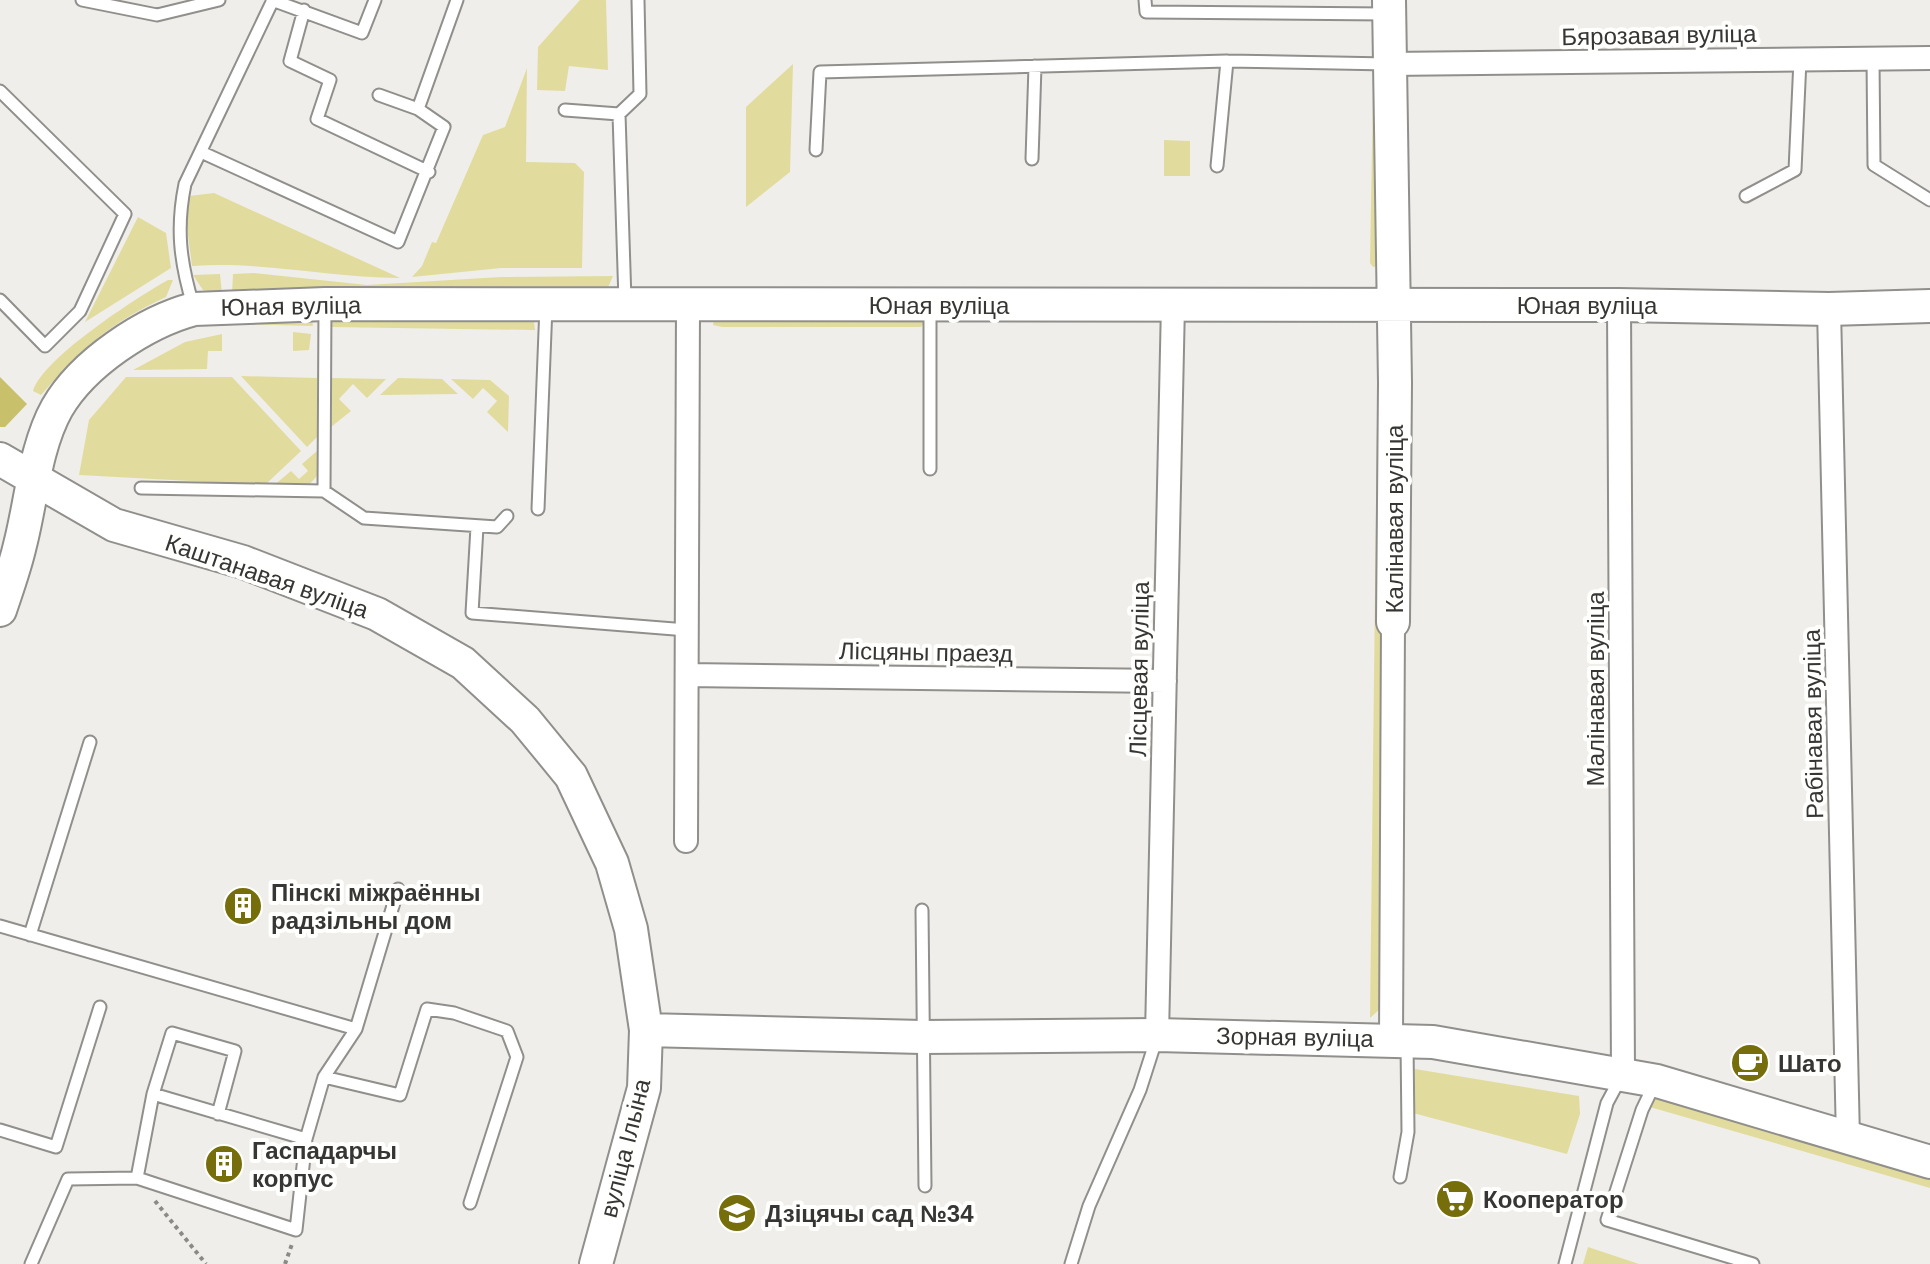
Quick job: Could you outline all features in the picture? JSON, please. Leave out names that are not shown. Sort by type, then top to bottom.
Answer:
[{"type":"street","name":"Калінавая вуліца","points":[[1389,7],[1395,305],[1393,622],[1399,1039]]},
{"type":"street","name":"Бярозавая вуліца","points":[[1388,64],[1930,58]]},
{"type":"street","name":"Юная вуліца","points":[[0,610],[20,545],[34,478],[57,409],[77,385],[133,336],[176,314],[194,309],[325,304],[1619,305],[1829,309],[1930,306]]},
{"type":"street","name":"Лісцевая вуліца","points":[[1157,1035],[1173,304]]},
{"type":"street","name":"Малінавая вуліца","points":[[1619,305],[1623,1073]]},
{"type":"street","points":[[686,841],[688,306]]},
{"type":"street","name":"Рабінавая вуліца","points":[[1829,309],[1848,1139]]},
{"type":"street","name":"Каштанавая вуліца","points":[[0,459],[114,525],[243,562],[377,614],[463,663],[525,720],[571,776],[612,863],[624,902],[646,1030]]},
{"type":"street","name":"Лісцяны праезд","points":[[687,675],[1165,681]]},
{"type":"street","name":"Зорная вуліца","points":[[646,1030],[922,1037],[1157,1035],[1399,1039],[1623,1073],[1930,1162]]},
{"type":"street","name":"вуліца Ільіна","points":[[596,1264],[644,1088],[646,1030]]},
{"type":"lane","points":[[82,0],[157,15],[219,0]]},
{"type":"lane","points":[[194,309],[183,272],[178,216],[185,184],[273,0],[362,33],[375,0]]},
{"type":"lane","points":[[418,109],[457,0]]},
{"type":"lane","points":[[565,110],[619,114],[640,94],[638,0]]},
{"type":"lane","points":[[1145,0],[1146,12],[1270,15],[1389,7]]},
{"type":"lane","points":[[1270,15],[1274,0]]},
{"type":"lane","points":[[304,10],[290,61],[330,80],[317,119],[429,172]]},
{"type":"lane","points":[[1873,59],[1874,165],[1930,200]]},
{"type":"lane","points":[[1746,196],[1795,170],[1800,60]]},
{"type":"lane","points":[[816,150],[820,72],[1227,61],[1388,64]]},
{"type":"lane","points":[[1217,166],[1227,61]]},
{"type":"lane","points":[[1032,159],[1035,66]]},
{"type":"lane","points":[[0,91],[125,214],[80,311],[45,346],[0,300]]},
{"type":"lane","points":[[201,152],[398,242],[429,172],[444,127],[418,109],[379,95]]},
{"type":"lane","points":[[619,114],[625,305]]},
{"type":"lane","points":[[324,491],[325,304]]},
{"type":"lane","points":[[538,509],[546,305]]},
{"type":"lane","points":[[930,305],[930,469]]},
{"type":"lane","points":[[141,488],[324,491],[364,518],[477,527],[497,527],[507,516]]},
{"type":"lane","points":[[477,527],[472,613],[687,630]]},
{"type":"lane","points":[[30,935],[90,742]]},
{"type":"lane","points":[[31,1264],[68,1179],[137,1178],[296,1230],[306,1139],[324,1077],[356,1029],[398,889]]},
{"type":"lane","points":[[922,910],[925,1186]]},
{"type":"lane","points":[[0,926],[356,1029]]},
{"type":"lane","points":[[0,1130],[56,1147],[100,1007]]},
{"type":"lane","points":[[324,1077],[400,1095],[427,1009],[454,1013],[507,1031],[517,1057],[470,1203]]},
{"type":"lane","points":[[137,1178],[153,1094],[172,1033],[235,1051],[218,1114]]},
{"type":"lane","points":[[1071,1264],[1089,1206],[1140,1090],[1157,1035]]},
{"type":"lane","points":[[1399,1039],[1408,1132],[1400,1177]]},
{"type":"lane","points":[[1565,1264],[1607,1103],[1623,1073]]},
{"type":"lane","points":[[1657,1081],[1642,1110],[1607,1220],[1753,1264]]},
{"type":"lane","points":[[153,1094],[306,1139]]},
{"type":"path","points":[[137,1178],[206,1264]]},
{"type":"shaded area","points":[[580,0],[606,0],[608,70],[569,66],[565,91],[537,90],[538,47]]},
{"type":"shaded area","points":[[793,64],[790,172],[746,207],[746,107]]},
{"type":"shaded area","points":[[527,68],[526,162],[575,163],[584,172],[582,268],[501,268],[412,277],[422,266],[432,242],[436,243],[483,135],[505,127]]},
{"type":"shaded area","points":[[1377,89],[1380,266],[1373,267],[1370,263],[1373,91]]},
{"type":"shaded area","points":[[1164,140],[1190,141],[1190,176],[1164,176]]},
{"type":"shaded area","points":[[214,193],[400,278],[245,266],[192,266],[186,220],[189,196]]},
{"type":"shaded area","points":[[138,217],[166,233],[171,268],[85,322]]},
{"type":"shaded area","points":[[254,273],[367,285],[501,277],[613,276],[606,292],[232,293],[233,274]]},
{"type":"shaded area","points":[[220,274],[222,294],[203,290],[193,275]]},
{"type":"shaded area","points":[[168,280],[173,280],[166,297],[112,327],[41,395],[33,391],[40,377],[72,346],[114,314]]},
{"type":"shaded area","points":[[715,315],[920,317],[924,323],[921,327],[722,327],[713,325]]},
{"type":"shaded area","points":[[530,318],[535,330],[331,327],[333,319]]},
{"type":"shaded area","points":[[312,320],[313,326],[233,324]]},
{"type":"shaded area","points":[[293,332],[311,334],[309,350],[293,351]]},
{"type":"shaded area","points":[[222,334],[222,351],[208,351],[207,369],[133,370],[185,342]]},
{"type":"shaded area","points":[[1378,341],[1389,343],[1380,1009],[1370,1018]]},
{"type":"shaded area","points":[[241,376],[317,378],[317,437],[307,447]]},
{"type":"shaded area","points":[[0,377],[27,404],[5,427],[0,427]]},
{"type":"shaded area","points":[[126,377],[232,377],[301,451],[265,485],[79,475],[89,420]]},
{"type":"shaded area","points":[[332,378],[386,379],[367,398],[353,384],[339,399],[351,411],[331,427]]},
{"type":"shaded area","points":[[398,378],[442,379],[458,394],[380,395]]},
{"type":"shaded area","points":[[451,379],[490,380],[509,396],[508,432],[487,412],[497,401],[483,388],[473,399]]},
{"type":"shaded area","points":[[317,451],[317,476],[307,487],[273,486],[291,471],[299,479],[308,471],[302,464]]},
{"type":"shaded area","points":[[1415,1069],[1579,1096],[1580,1114],[1567,1154],[1413,1113]]},
{"type":"shaded area","points":[[1653,1094],[1930,1173],[1930,1188],[1650,1107]]},
{"type":"shaded area","points":[[1588,1247],[1639,1264],[1583,1264]]},
{"type":"place","name":"Пінскі міжраённы радзільны дом","points":[[243,906]]},
{"type":"place","name":"Шато","points":[[1750,1063]]},
{"type":"place","name":"Гаспадарчы корпус","points":[[224,1164]]},
{"type":"place","name":"Кооператор","points":[[1455,1199]]},
{"type":"place","name":"Дзіцячы сад №34","points":[[737,1213]]}]
